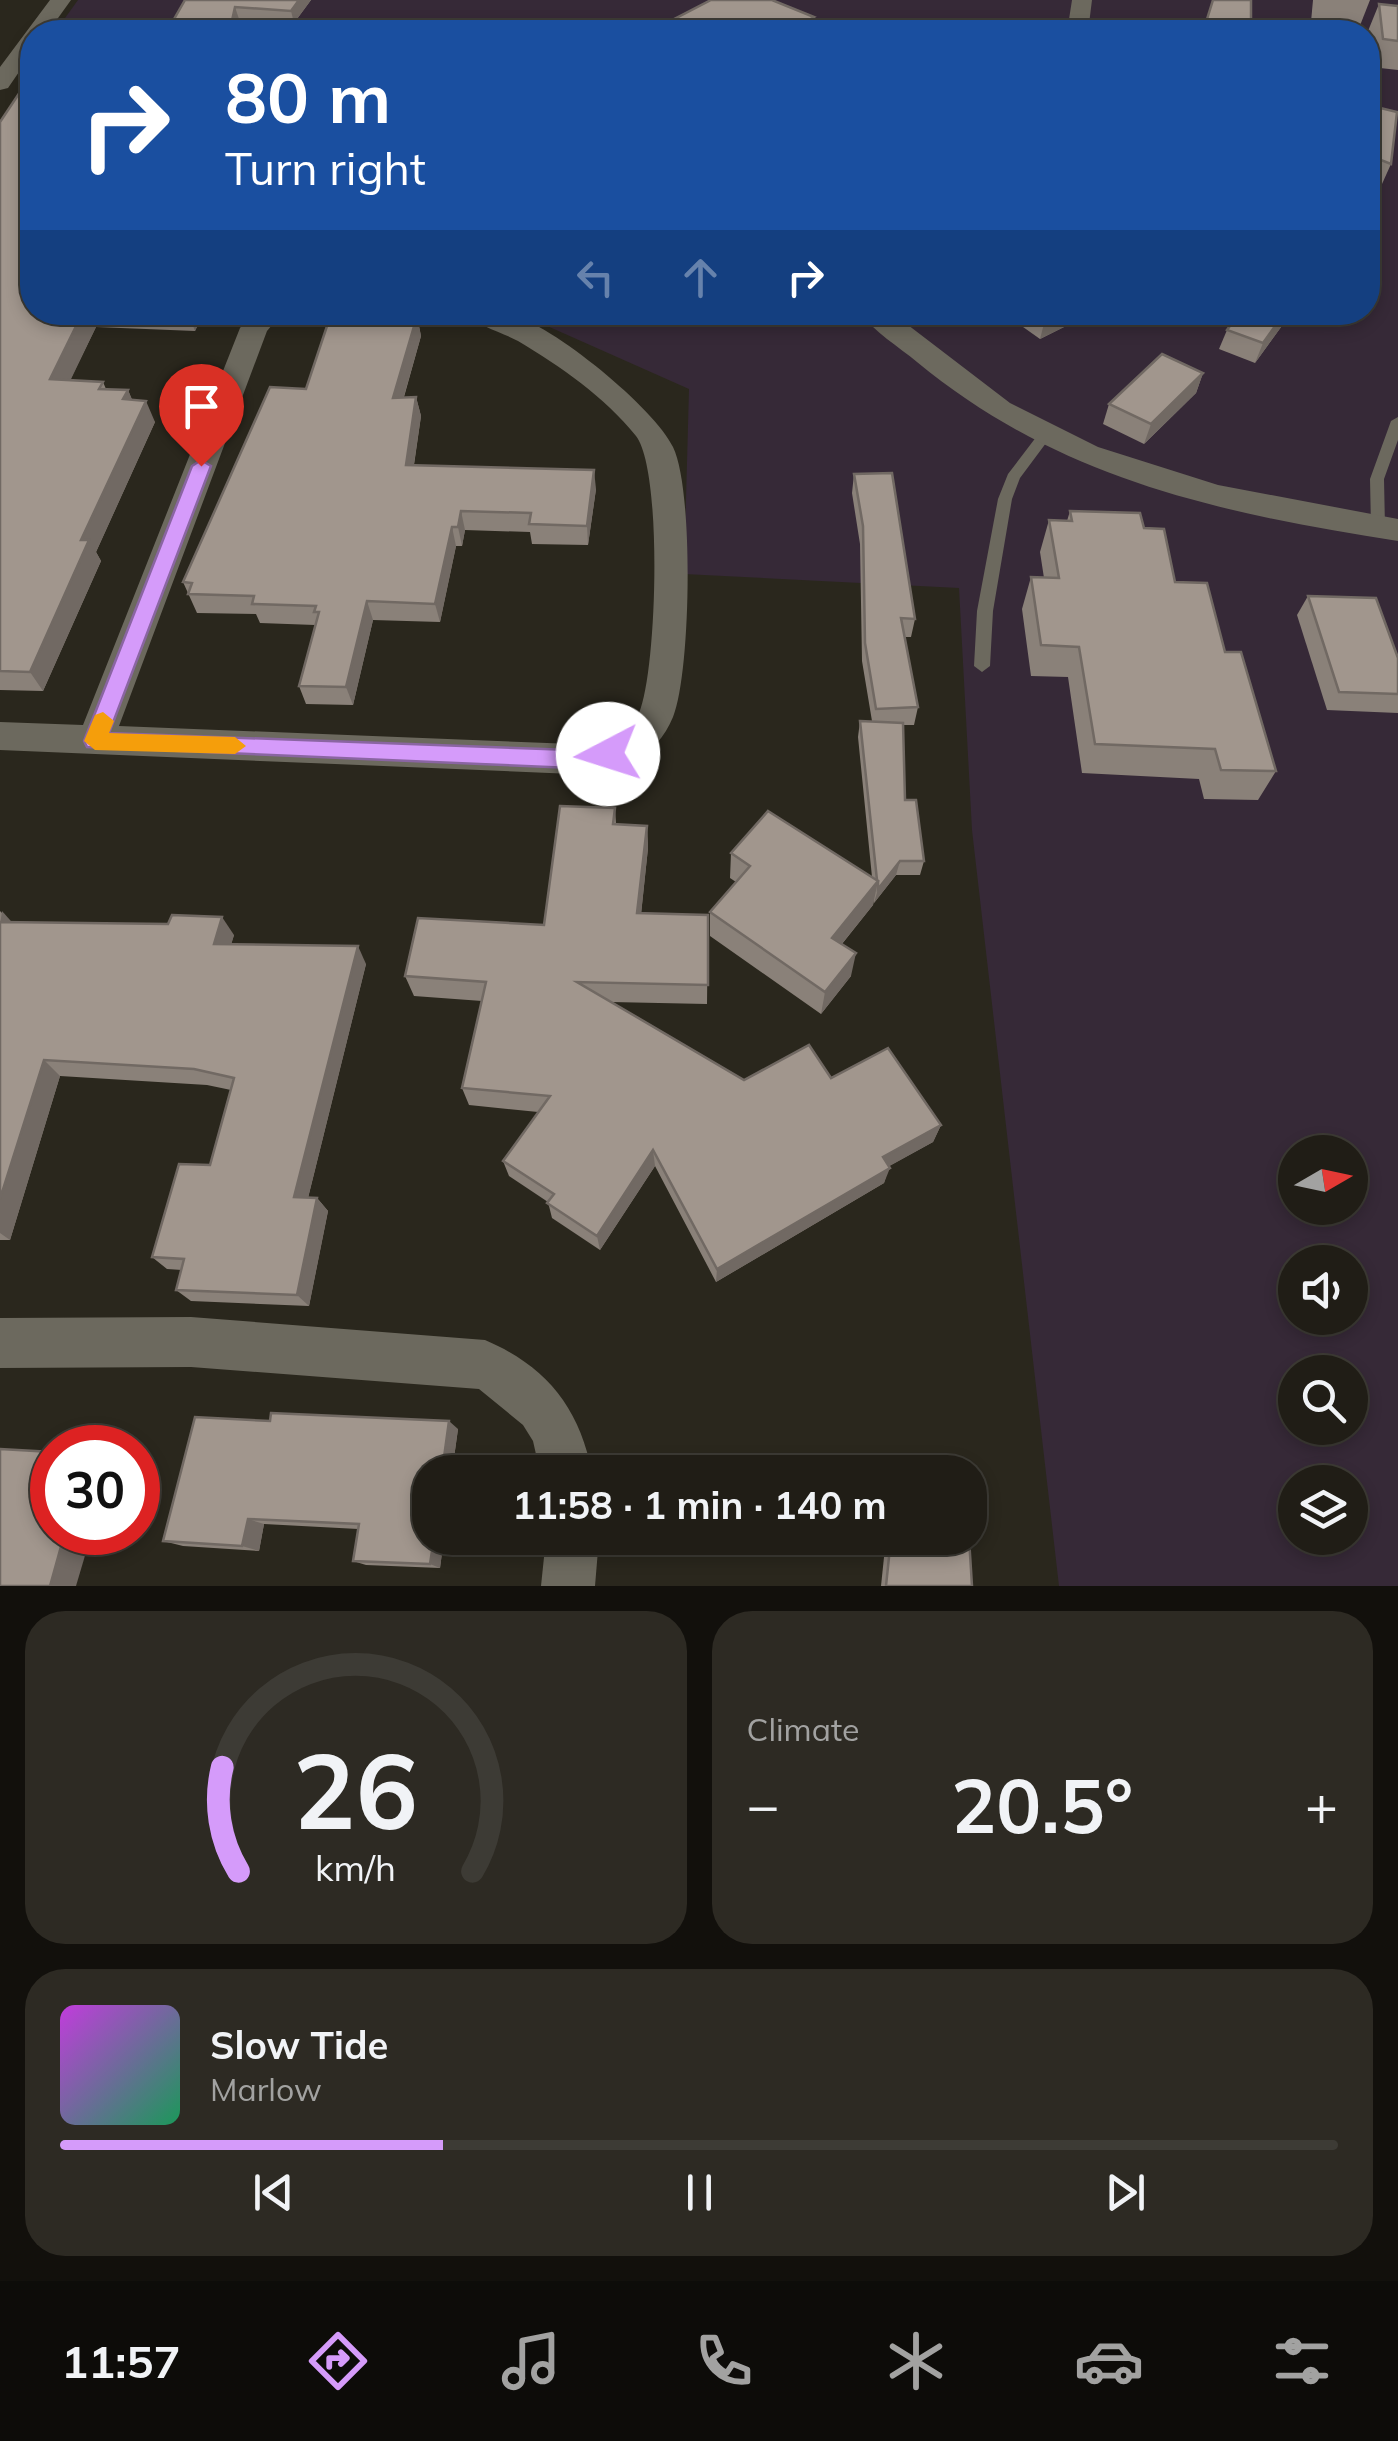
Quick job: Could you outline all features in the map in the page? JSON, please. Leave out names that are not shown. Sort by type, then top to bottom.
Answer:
[{"type":"street","points":[[0,83],[20,57]]},
{"type":"street","points":[[95,741],[257,325]]},
{"type":"street","points":[[0,736],[572,759],[608,754],[641,738],[656,716],[670,583],[666,471],[660,450],[637,416],[535,338],[506,325]]},
{"type":"street","points":[[889,325],[972,392],[1045,435],[1178,486],[1388,529]]},
{"type":"street","points":[[0,1343],[191,1342],[485,1365],[517,1383],[546,1411],[564,1455]]},
{"type":"street","points":[[568,1586],[571,1555]]},
{"type":"lane","points":[[1388,529],[1377,479],[1398,421]]},
{"type":"lane","points":[[982,666],[985,612],[1005,499],[1013,477],[1045,435]]},
{"type":"shaded area","points":[[78,0],[1398,0],[1398,1586],[1059,1586],[972,830],[959,588],[684,574],[689,389],[545,325],[1380,325],[1380,20],[64,20]]},
{"type":"building","points":[[185,0],[299,0],[291,11],[235,7],[232,20],[174,20]]},
{"type":"building","points":[[711,0],[772,0],[814,17],[809,20],[672,20]]},
{"type":"building","points":[[1213,0],[1251,0],[1251,20],[1207,20]]},
{"type":"building","points":[[1379,4],[1398,6],[1398,41],[1383,39]]},
{"type":"building","points":[[20,92],[20,325],[77,325],[50,379],[103,382],[99,389],[128,390],[123,399],[146,401],[81,540],[89,540],[30,672],[0,671],[0,122]]},
{"type":"building","points":[[1380,108],[1397,112],[1391,164],[1380,160]]},
{"type":"building","points":[[327,325],[414,325],[393,398],[416,397],[406,465],[594,470],[587,526],[529,524],[531,513],[461,511],[458,527],[452,527],[435,604],[367,601],[346,687],[299,686],[319,612],[314,612],[316,606],[252,604],[254,596],[188,594],[192,583],[183,582],[270,387],[306,389]]},
{"type":"building","points":[[1231,325],[1276,325],[1263,343],[1227,330]]},
{"type":"building","points":[[1162,354],[1203,373],[1151,424],[1109,404]]},
{"type":"building","points":[[892,473],[915,619],[901,618],[918,707],[876,709],[865,643],[863,526],[854,474]]},
{"type":"building","points":[[1070,511],[1140,513],[1144,528],[1164,529],[1175,582],[1207,583],[1225,652],[1241,652],[1276,771],[1221,770],[1215,749],[1095,744],[1079,647],[1041,645],[1031,577],[1059,578],[1049,520],[1072,521]]},
{"type":"building","points":[[1308,596],[1376,598],[1398,658],[1398,694],[1339,692]]},
{"type":"building","points":[[860,721],[903,723],[905,800],[916,800],[924,861],[900,861],[878,889],[878,881]]},
{"type":"building","points":[[560,806],[615,808],[613,824],[647,826],[637,913],[708,915],[708,985],[577,982],[744,1080],[809,1045],[831,1078],[888,1048],[941,1125],[883,1157],[890,1168],[717,1269],[653,1150],[597,1236],[547,1203],[554,1194],[503,1161],[550,1096],[462,1088],[486,982],[405,976],[418,918],[544,925]]},
{"type":"building","points":[[768,811],[878,881],[832,938],[856,953],[825,992],[710,912],[750,866],[731,853]]},
{"type":"building","points":[[172,915],[222,917],[214,944],[358,946],[294,1197],[317,1198],[297,1295],[176,1290],[184,1259],[152,1257],[179,1164],[210,1165],[234,1078],[194,1069],[44,1060],[0,1199],[0,922],[168,924]]},
{"type":"building","points":[[271,1413],[449,1421],[444,1455],[412,1455],[412,1555],[431,1555],[430,1564],[353,1561],[359,1524],[248,1519],[242,1546],[163,1541],[195,1417],[270,1421]]},
{"type":"building","points":[[0,1449],[30,1451],[30,1555],[59,1555],[50,1586],[0,1586]]},
{"type":"building","points":[[889,1555],[970,1555],[972,1586],[886,1586]]},
{"type":"slow traffic","points":[[103,721],[95,741],[235,746]]},
{"type":"route","points":[[201,466],[95,741],[572,759],[608,754]]}]
